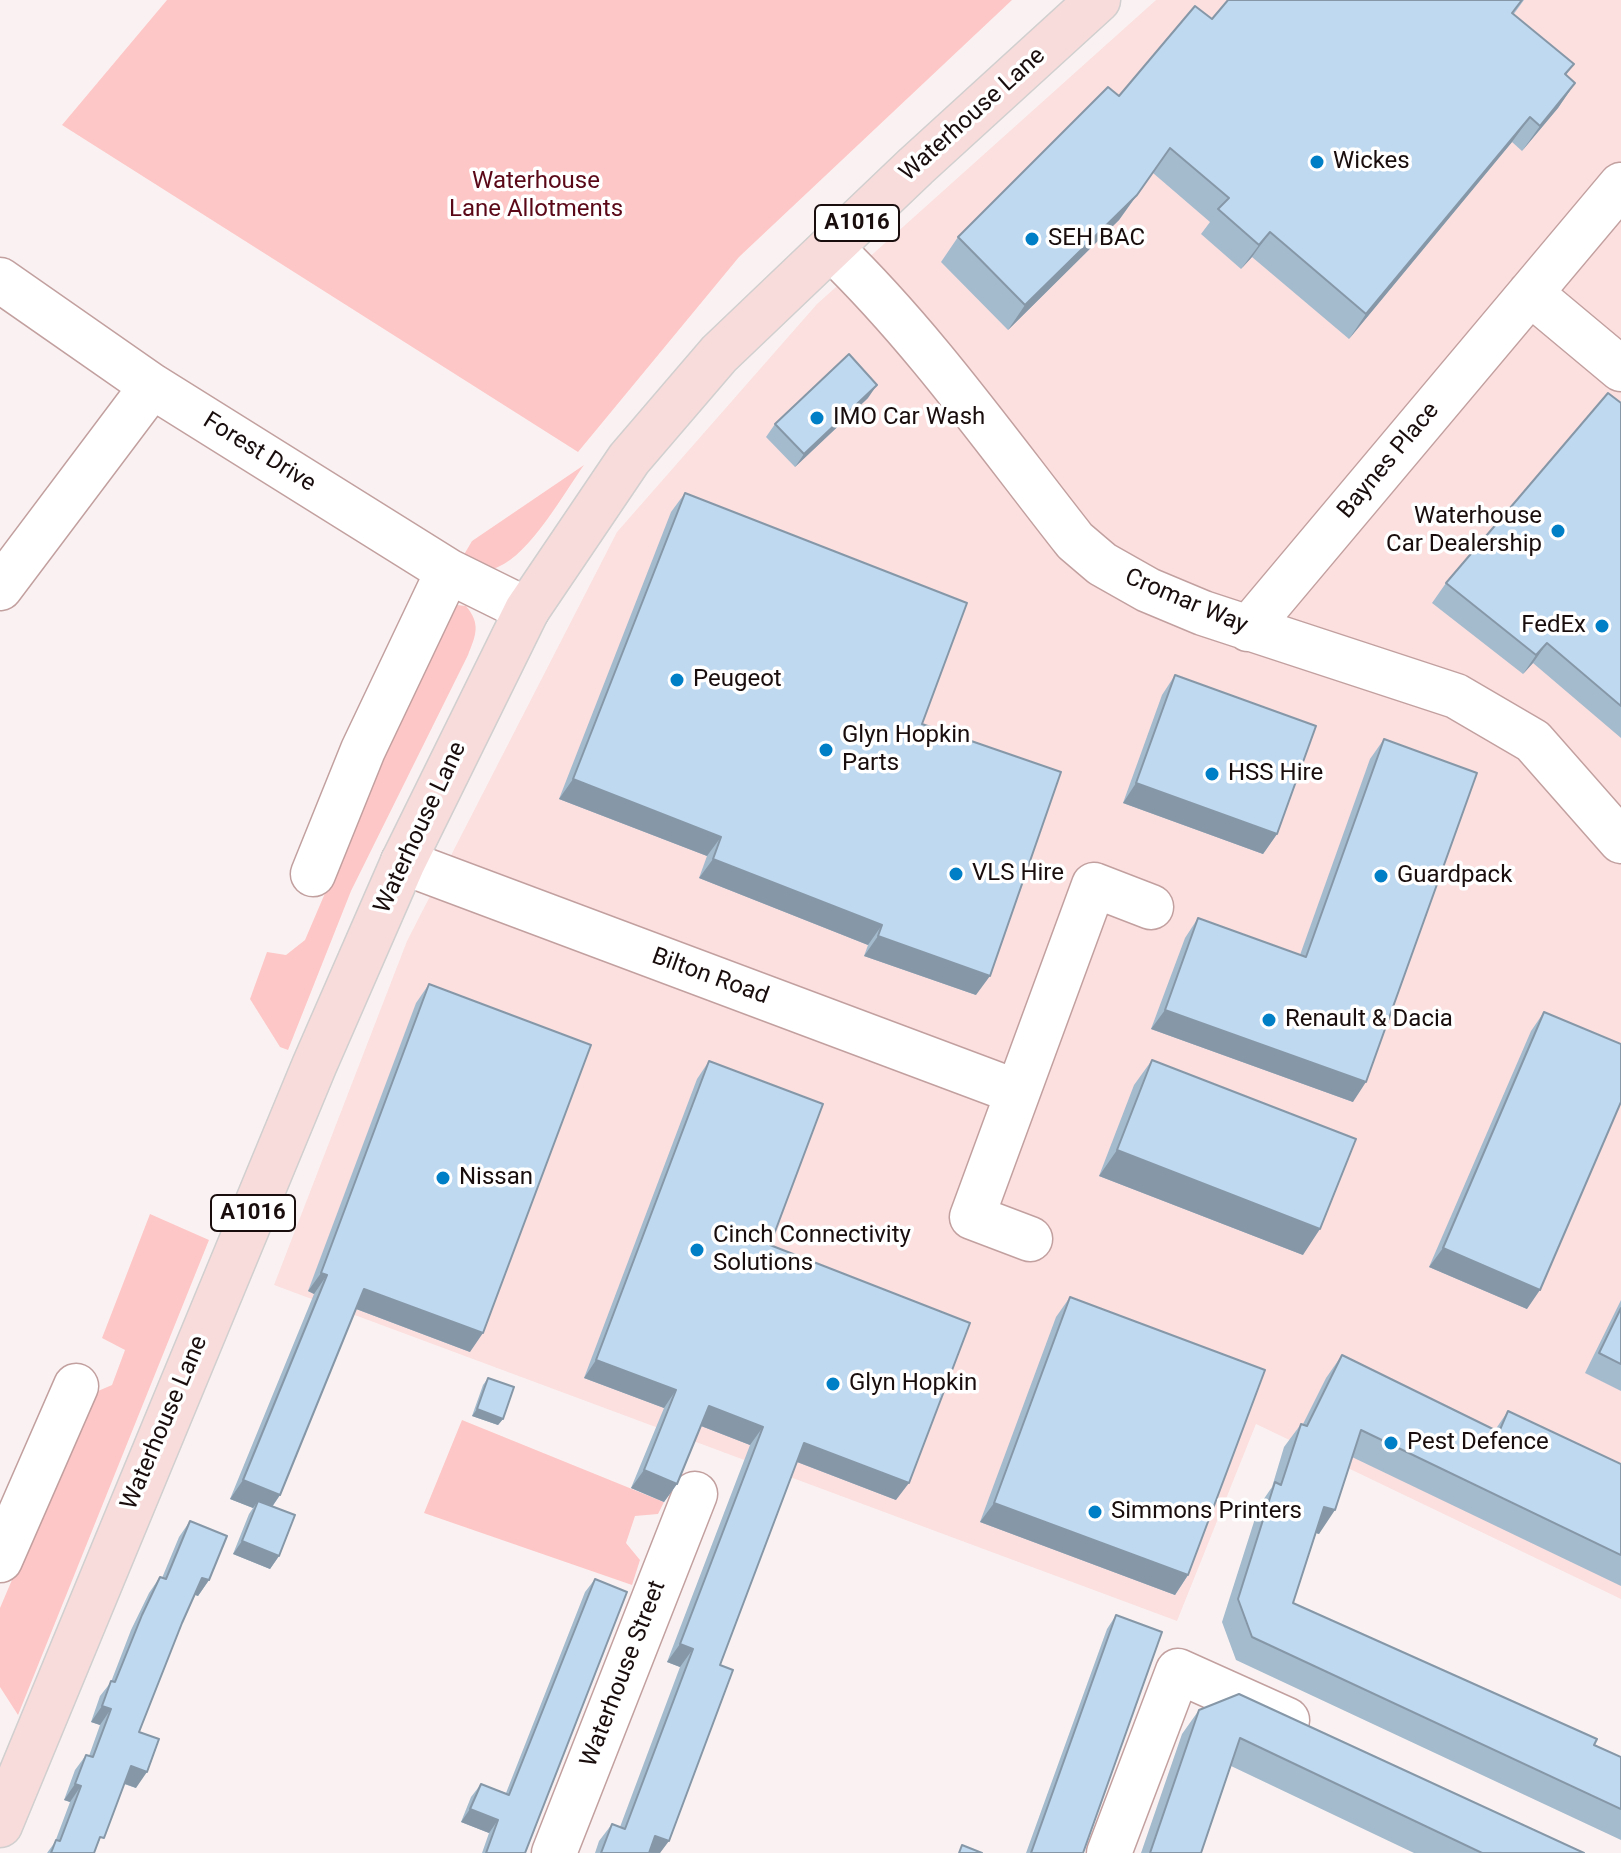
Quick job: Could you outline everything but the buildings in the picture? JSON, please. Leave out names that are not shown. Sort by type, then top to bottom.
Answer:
[{"type":"main road","name":"Waterhouse Lane","points":[[0,1825],[164,1422],[403,862],[527,610],[629,459],[719,354],[916,166],[1098,0]]},
{"type":"street","name":"Baynes Place","points":[[1248,629],[1621,185]]},
{"type":"street","name":"Cromar Way","points":[[832,249],[869,285],[934,361],[1075,541],[1102,564],[1148,590],[1248,629],[1456,696],[1533,741],[1621,841]]},
{"type":"street","name":"Forest Drive","points":[[0,280],[152,386],[448,571],[527,610]]},
{"type":"street","points":[[1530,293],[1621,369]]},
{"type":"street","points":[[0,588],[152,386]]},
{"type":"street","points":[[313,874],[363,750],[448,571]]},
{"type":"street","name":"Bilton Road","points":[[403,862],[1017,1092]]},
{"type":"street","points":[[1030,1239],[972,1217],[1017,1092],[1094,885],[1151,907]]},
{"type":"street","points":[[0,1560],[9,1516],[76,1386]]},
{"type":"street","name":"Waterhouse Street","points":[[554,1853],[695,1494]]},
{"type":"street","points":[[1109,1853],[1178,1671],[1323,1735]]},
{"type":"shaded area","points":[[1156,0],[1621,0],[1621,1599],[1256,1424],[1177,1621],[274,1285],[407,941],[617,532],[817,304]]},
{"type":"green space","name":"Waterhouse Lane Allotments","points":[[167,0],[1012,0],[739,257],[578,452],[62,125]]},
{"type":"green space","points":[[584,465],[546,522],[510,560],[489,568],[462,558],[472,541]]},
{"type":"green space","points":[[457,605],[466,606],[474,618],[475,635],[468,655],[351,891],[288,1050],[280,1047],[250,999],[267,952],[286,955],[305,940],[445,612]]},
{"type":"green space","points":[[150,1214],[209,1240],[18,1715],[0,1687],[0,1608],[91,1394],[112,1385],[125,1350],[102,1338]]},
{"type":"green space","points":[[462,1420],[664,1502],[658,1514],[635,1516],[626,1543],[640,1560],[632,1585],[424,1513]]},
{"type":"place","name":"Wickes","points":[[1317,162]]},
{"type":"place","name":"SEH BAC","points":[[1032,239]]},
{"type":"place","name":"IMO Car Wash","points":[[817,418]]},
{"type":"place","name":"Waterhouse Car Dealership","points":[[1558,531]]},
{"type":"place","name":"FedEx","points":[[1602,626]]},
{"type":"place","name":"Peugeot","points":[[677,680]]},
{"type":"place","name":"Glyn Hopkin Parts","points":[[826,750]]},
{"type":"place","name":"HSS Hire","points":[[1212,774]]},
{"type":"place","name":"VLS Hire","points":[[956,874]]},
{"type":"place","name":"Guardpack","points":[[1381,876]]},
{"type":"place","name":"Renault & Dacia","points":[[1269,1020]]},
{"type":"place","name":"Nissan","points":[[443,1178]]},
{"type":"place","name":"Cinch Connectivity Solutions","points":[[697,1250]]},
{"type":"place","name":"Glyn Hopkin","points":[[833,1384]]},
{"type":"place","name":"Pest Defence","points":[[1391,1443]]},
{"type":"place","name":"Simmons Printers","points":[[1095,1512]]}]
